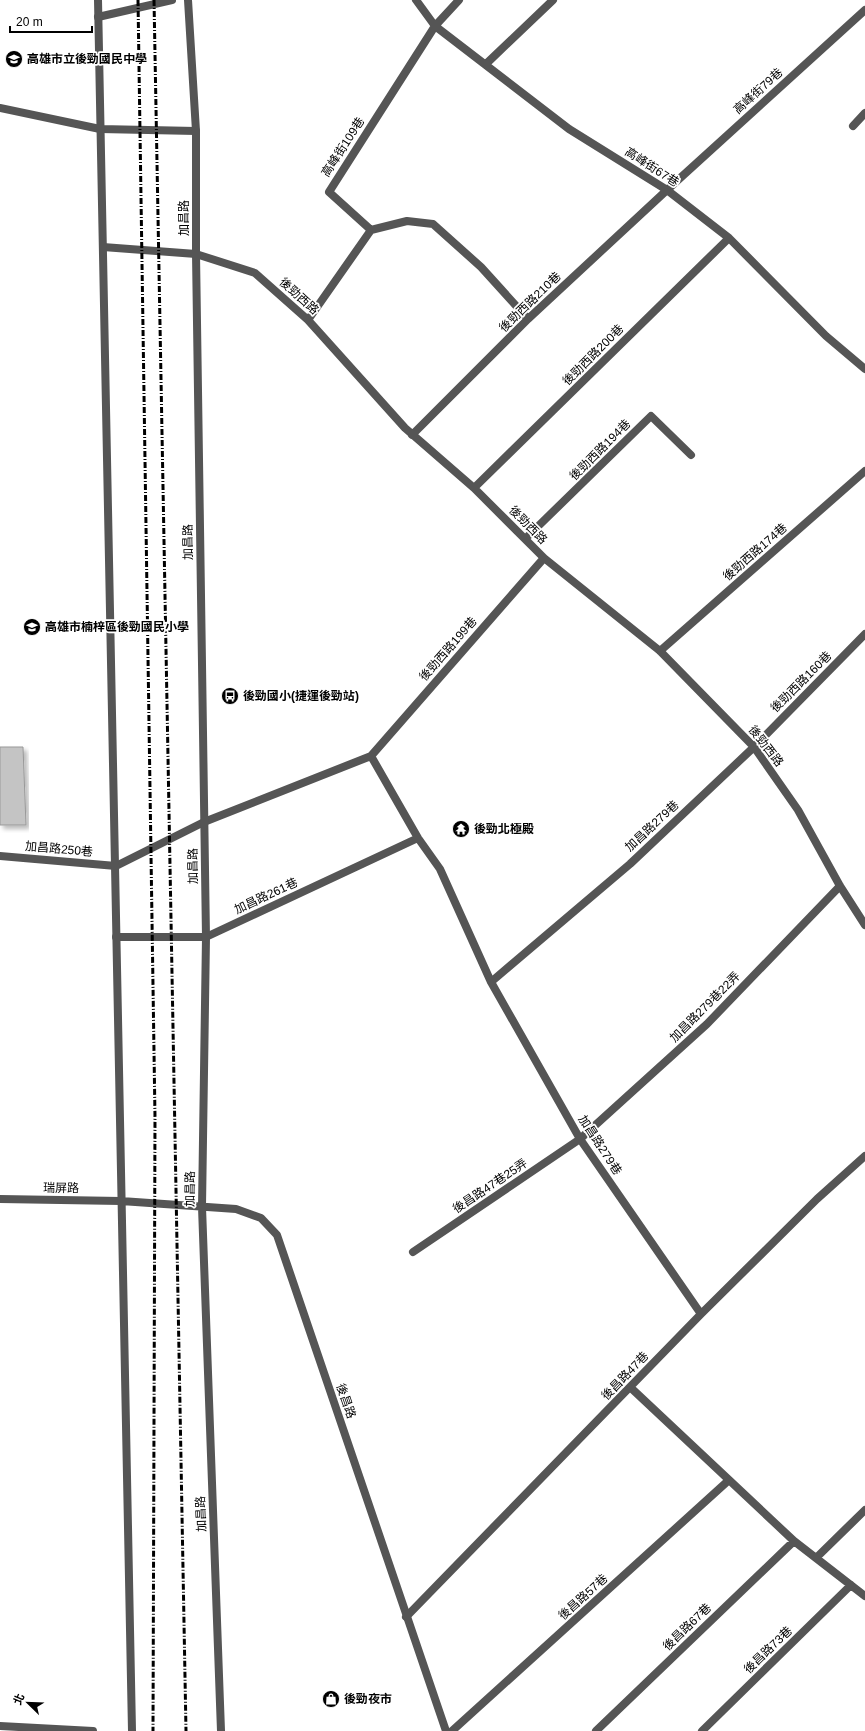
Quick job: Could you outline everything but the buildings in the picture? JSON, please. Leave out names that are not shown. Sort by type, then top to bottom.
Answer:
[{"type":"street","points":[[98,0],[132,1731]]},
{"type":"street","points":[[98,17],[172,0]]},
{"type":"street","name":"加昌路","points":[[188,0],[196,131],[196,254],[206,937],[202,1207],[221,1731]]},
{"type":"street","name":"高峰街67巷","points":[[416,0],[435,26],[569,128],[667,190],[729,238],[826,336],[865,368]]},
{"type":"street","name":"高峰街109巷","points":[[371,230],[329,192],[435,26],[459,0]]},
{"type":"street","points":[[486,64],[553,0]]},
{"type":"street","name":"高峰街79巷","points":[[667,190],[865,10]]},
{"type":"street","points":[[0,108],[100,129],[196,131]]},
{"type":"street","points":[[853,126],[865,112]]},
{"type":"street","name":"後勁西路210巷","points":[[412,435],[528,319],[667,190]]},
{"type":"street","points":[[308,320],[371,230],[407,221],[433,224],[481,267],[528,319]]},
{"type":"street","name":"後勁西路200巷","points":[[474,488],[729,238]]},
{"type":"street","name":"後勁西路","points":[[103,247],[196,254],[255,273],[308,320],[412,435],[474,488],[544,558],[660,651],[754,746],[798,810],[840,886],[865,925]]},
{"type":"street","name":"後勁西路194巷","points":[[525,539],[651,416],[691,454]]},
{"type":"street","name":"後勁西路174巷","points":[[660,651],[865,471]]},
{"type":"street","name":"後勁西路199巷","points":[[371,756],[544,558]]},
{"type":"street","name":"後勁西路160巷","points":[[754,746],[865,634]]},
{"type":"street","name":"加昌路279巷","points":[[491,982],[630,864],[754,746]]},
{"type":"street","points":[[116,866],[204,822],[371,756]]},
{"type":"street","name":"加昌路279巷","points":[[371,756],[418,838],[440,869],[491,982],[580,1139],[701,1314]]},
{"type":"street","name":"加昌路261巷","points":[[116,937],[206,937],[418,838]]},
{"type":"street","name":"加昌路250巷","points":[[0,856],[116,866]]},
{"type":"street","name":"加昌路279巷22弄","points":[[580,1139],[707,1024],[840,886]]},
{"type":"street","name":"後昌路47巷25弄","points":[[413,1252],[580,1139]]},
{"type":"street","name":"後昌路47巷","points":[[406,1617],[701,1314],[817,1199],[865,1156]]},
{"type":"street","name":"瑞屏路","points":[[0,1199],[121,1201]]},
{"type":"street","name":"後昌路","points":[[121,1201],[236,1209],[261,1218],[277,1235],[446,1731]]},
{"type":"street","points":[[630,1387],[794,1541],[865,1596]]},
{"type":"street","name":"後昌路57巷","points":[[452,1731],[729,1480]]},
{"type":"street","points":[[816,1558],[865,1510]]},
{"type":"street","name":"後昌路67巷","points":[[596,1731],[794,1541]]},
{"type":"street","name":"後昌路73巷","points":[[702,1731],[851,1586]]},
{"type":"street","points":[[0,1726],[93,1731]]},
{"type":"railway","points":[[138,0],[155,1117],[153,1731]]},
{"type":"railway","points":[[154,0],[186,1731]]},
{"type":"place","name":"高雄市立後勁國民中學","points":[[14,59]]},
{"type":"place","name":"高雄市楠梓區後勁國民小學","points":[[32,627]]},
{"type":"place","name":"後勁國小(捷運後勁站)","points":[[230,696]]},
{"type":"place","name":"後勁北極殿","points":[[461,829]]},
{"type":"place","name":"後勁夜市","points":[[331,1699]]}]
